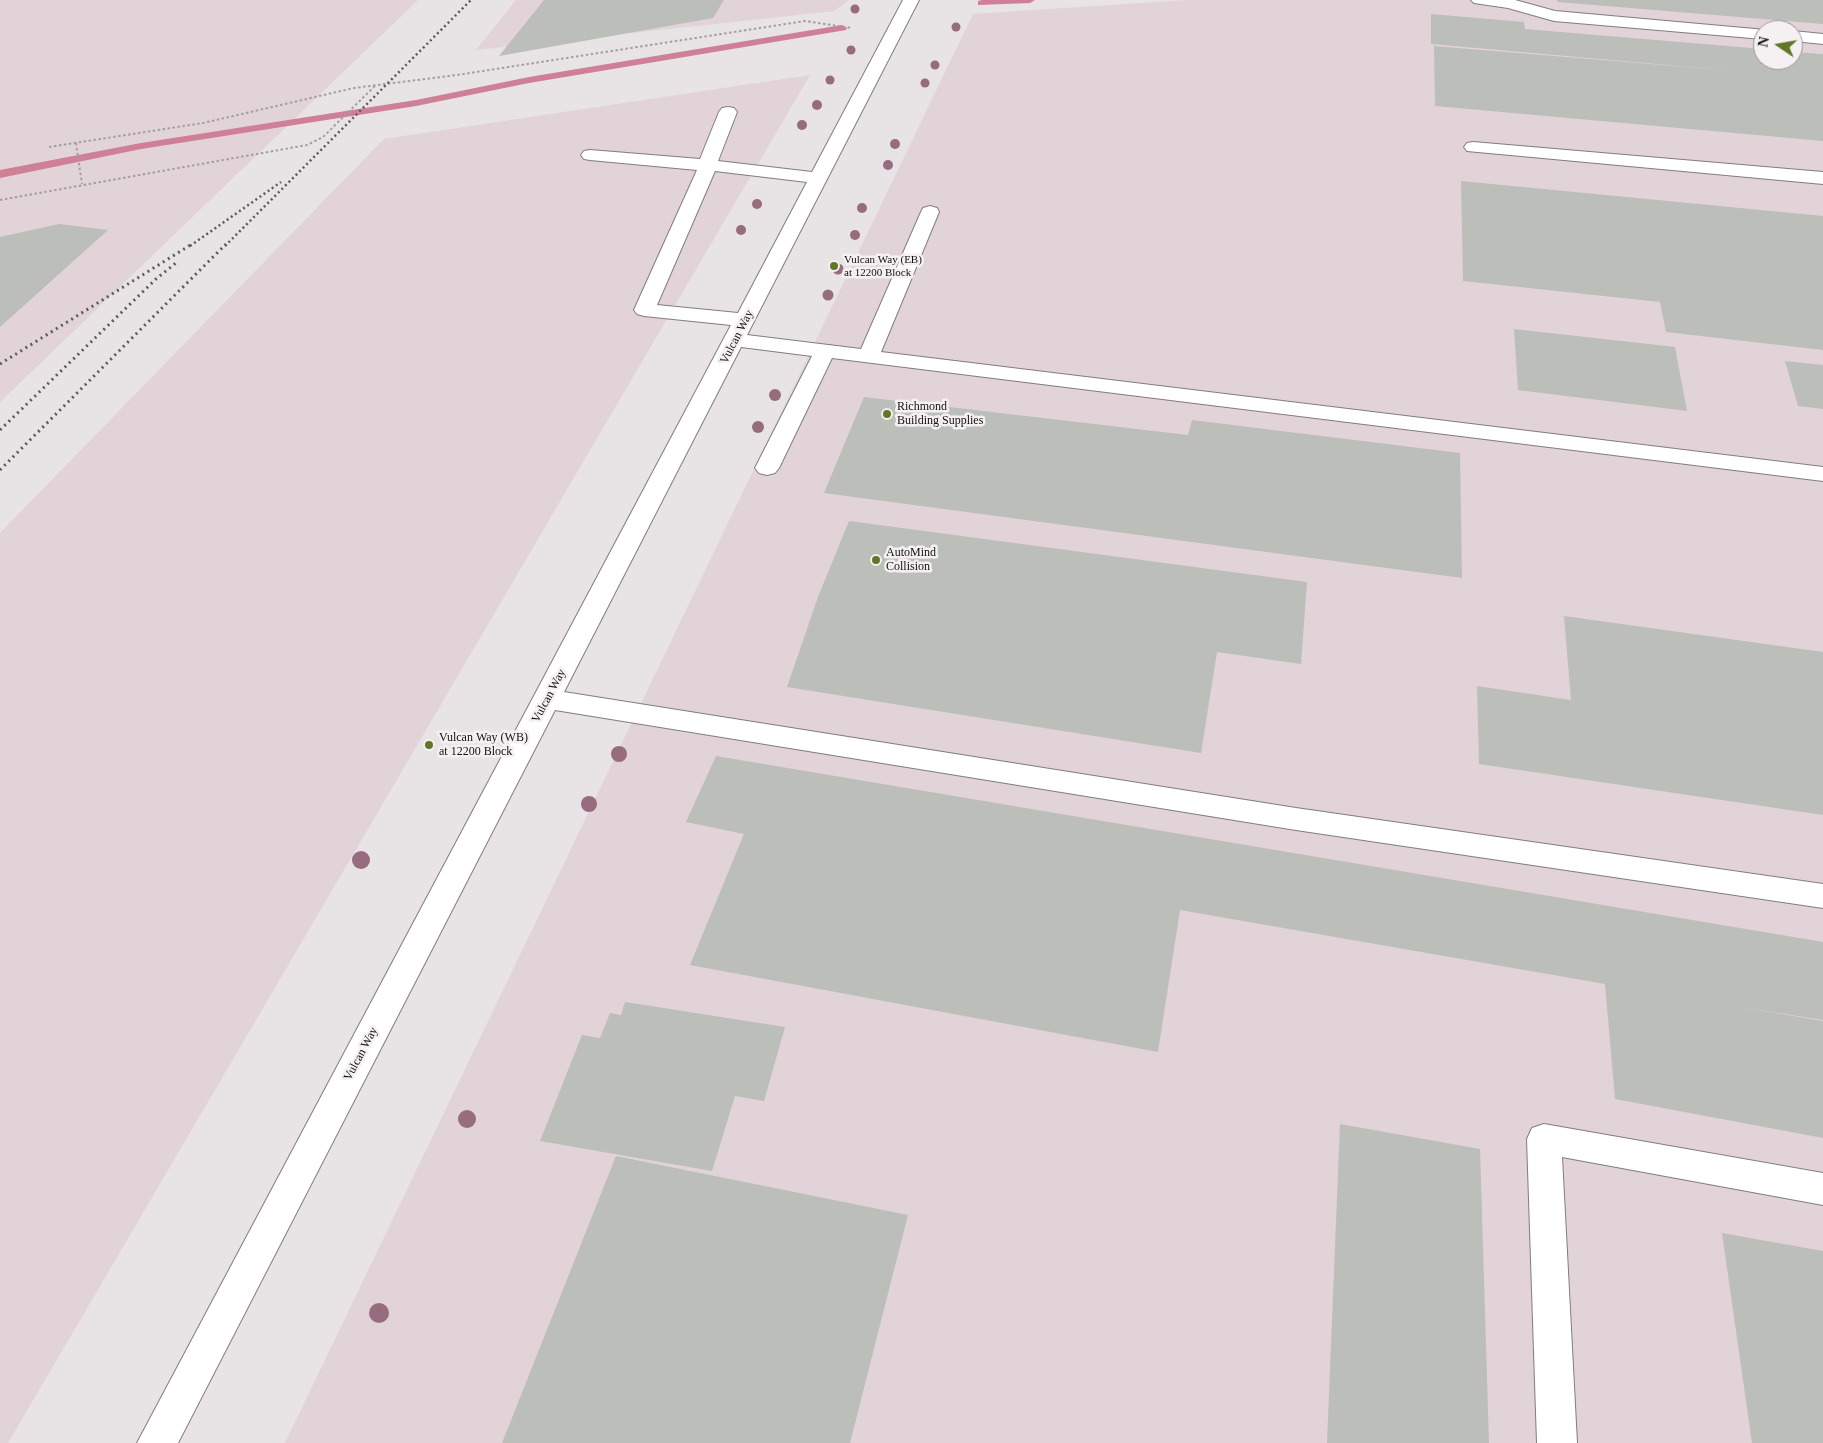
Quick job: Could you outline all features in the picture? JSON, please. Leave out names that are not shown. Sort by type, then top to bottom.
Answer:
[{"type":"street","name":"Vulcan Way","points":[[157,1443],[911,0]]},
{"type":"street","points":[[1478,0],[1509,3],[1554,16],[1753,33]]},
{"type":"street","points":[[1803,37],[1823,39]]},
{"type":"street","points":[[728,112],[704,177],[644,310],[740,330],[825,351],[868,357],[1823,474]]},
{"type":"street","points":[[1474,147],[1823,178]]},
{"type":"street","points":[[590,155],[707,165],[819,178]]},
{"type":"street","points":[[868,357],[930,212]]},
{"type":"street","points":[[768,468],[825,351]]},
{"type":"street","points":[[547,699],[1296,819],[1823,896]]},
{"type":"street","points":[[1557,1443],[1544,1139],[1823,1189]]},
{"type":"path","points":[[49,147],[203,123],[354,88],[457,75],[805,20],[852,28]]},
{"type":"path","points":[[0,200],[307,145],[323,137],[376,85]]},
{"type":"path","points":[[76,143],[82,184]]},
{"type":"shaded area","points":[[0,0],[418,0],[0,402]]},
{"type":"shaded area","points":[[516,0],[849,0],[834,11],[476,50]]},
{"type":"shaded area","points":[[1187,0],[1823,0],[1823,1443],[285,1443],[973,14]]},
{"type":"shaded area","points":[[810,75],[8,1443],[0,1443],[0,533],[384,139]]},
{"type":"building","points":[[544,0],[724,0],[713,18],[499,56]]},
{"type":"building","points":[[1557,0],[1823,0],[1823,24],[1803,22],[1803,20],[1775,20],[1558,2]]},
{"type":"building","points":[[1431,14],[1524,22],[1525,29],[1753,48],[1753,70],[1803,70],[1803,53],[1823,54],[1823,141],[1435,106],[1434,46],[1735,71],[1431,44]]},
{"type":"building","points":[[1461,181],[1823,216],[1823,350],[1666,332],[1660,302],[1463,281]]},
{"type":"building","points":[[59,224],[108,230],[0,327],[0,237]]},
{"type":"building","points":[[1514,329],[1675,347],[1687,411],[1518,390]]},
{"type":"building","points":[[1785,361],[1823,365],[1823,409],[1798,406]]},
{"type":"building","points":[[864,397],[1188,435],[1192,420],[1460,453],[1462,578],[824,493]]},
{"type":"building","points":[[849,521],[1307,582],[1301,664],[1217,652],[1201,753],[787,687],[818,597]]},
{"type":"building","points":[[1564,616],[1823,652],[1823,815],[1479,764],[1477,686],[1571,700]]},
{"type":"building","points":[[716,756],[1823,942],[1823,1020],[1733,1006],[1823,1021],[1823,1138],[1615,1099],[1605,984],[1180,910],[1158,1052],[690,965],[744,834],[686,822]]},
{"type":"building","points":[[625,1002],[785,1027],[764,1101],[735,1096],[712,1171],[540,1141],[582,1035],[600,1038],[610,1013],[621,1015]]},
{"type":"building","points":[[1340,1124],[1480,1149],[1489,1443],[1327,1443]]},
{"type":"building","points":[[616,1156],[908,1215],[850,1443],[502,1443]]},
{"type":"building","points":[[1722,1233],[1823,1251],[1823,1443],[1752,1443]]},
{"type":"waterway","points":[[981,3],[1030,0]]},
{"type":"waterway","points":[[0,174],[141,146],[416,103],[529,80],[842,28]]},
{"type":"railway","points":[[225,246],[471,0]]},
{"type":"railway","points":[[190,246],[281,182]]},
{"type":"railway","points":[[0,364],[192,244]]},
{"type":"railway","points":[[0,470],[226,244]]},
{"type":"railway","points":[[0,430],[156,279],[176,263]]},
{"type":"place","name":"Vulcan Way (EB) at 12200 Block","points":[[834,266]]},
{"type":"place","name":"Richmond Building Supplies","points":[[887,414]]},
{"type":"place","name":"AutoMind Collision","points":[[876,560]]},
{"type":"place","name":"Vulcan Way (WB) at 12200 Block","points":[[429,745]]}]
